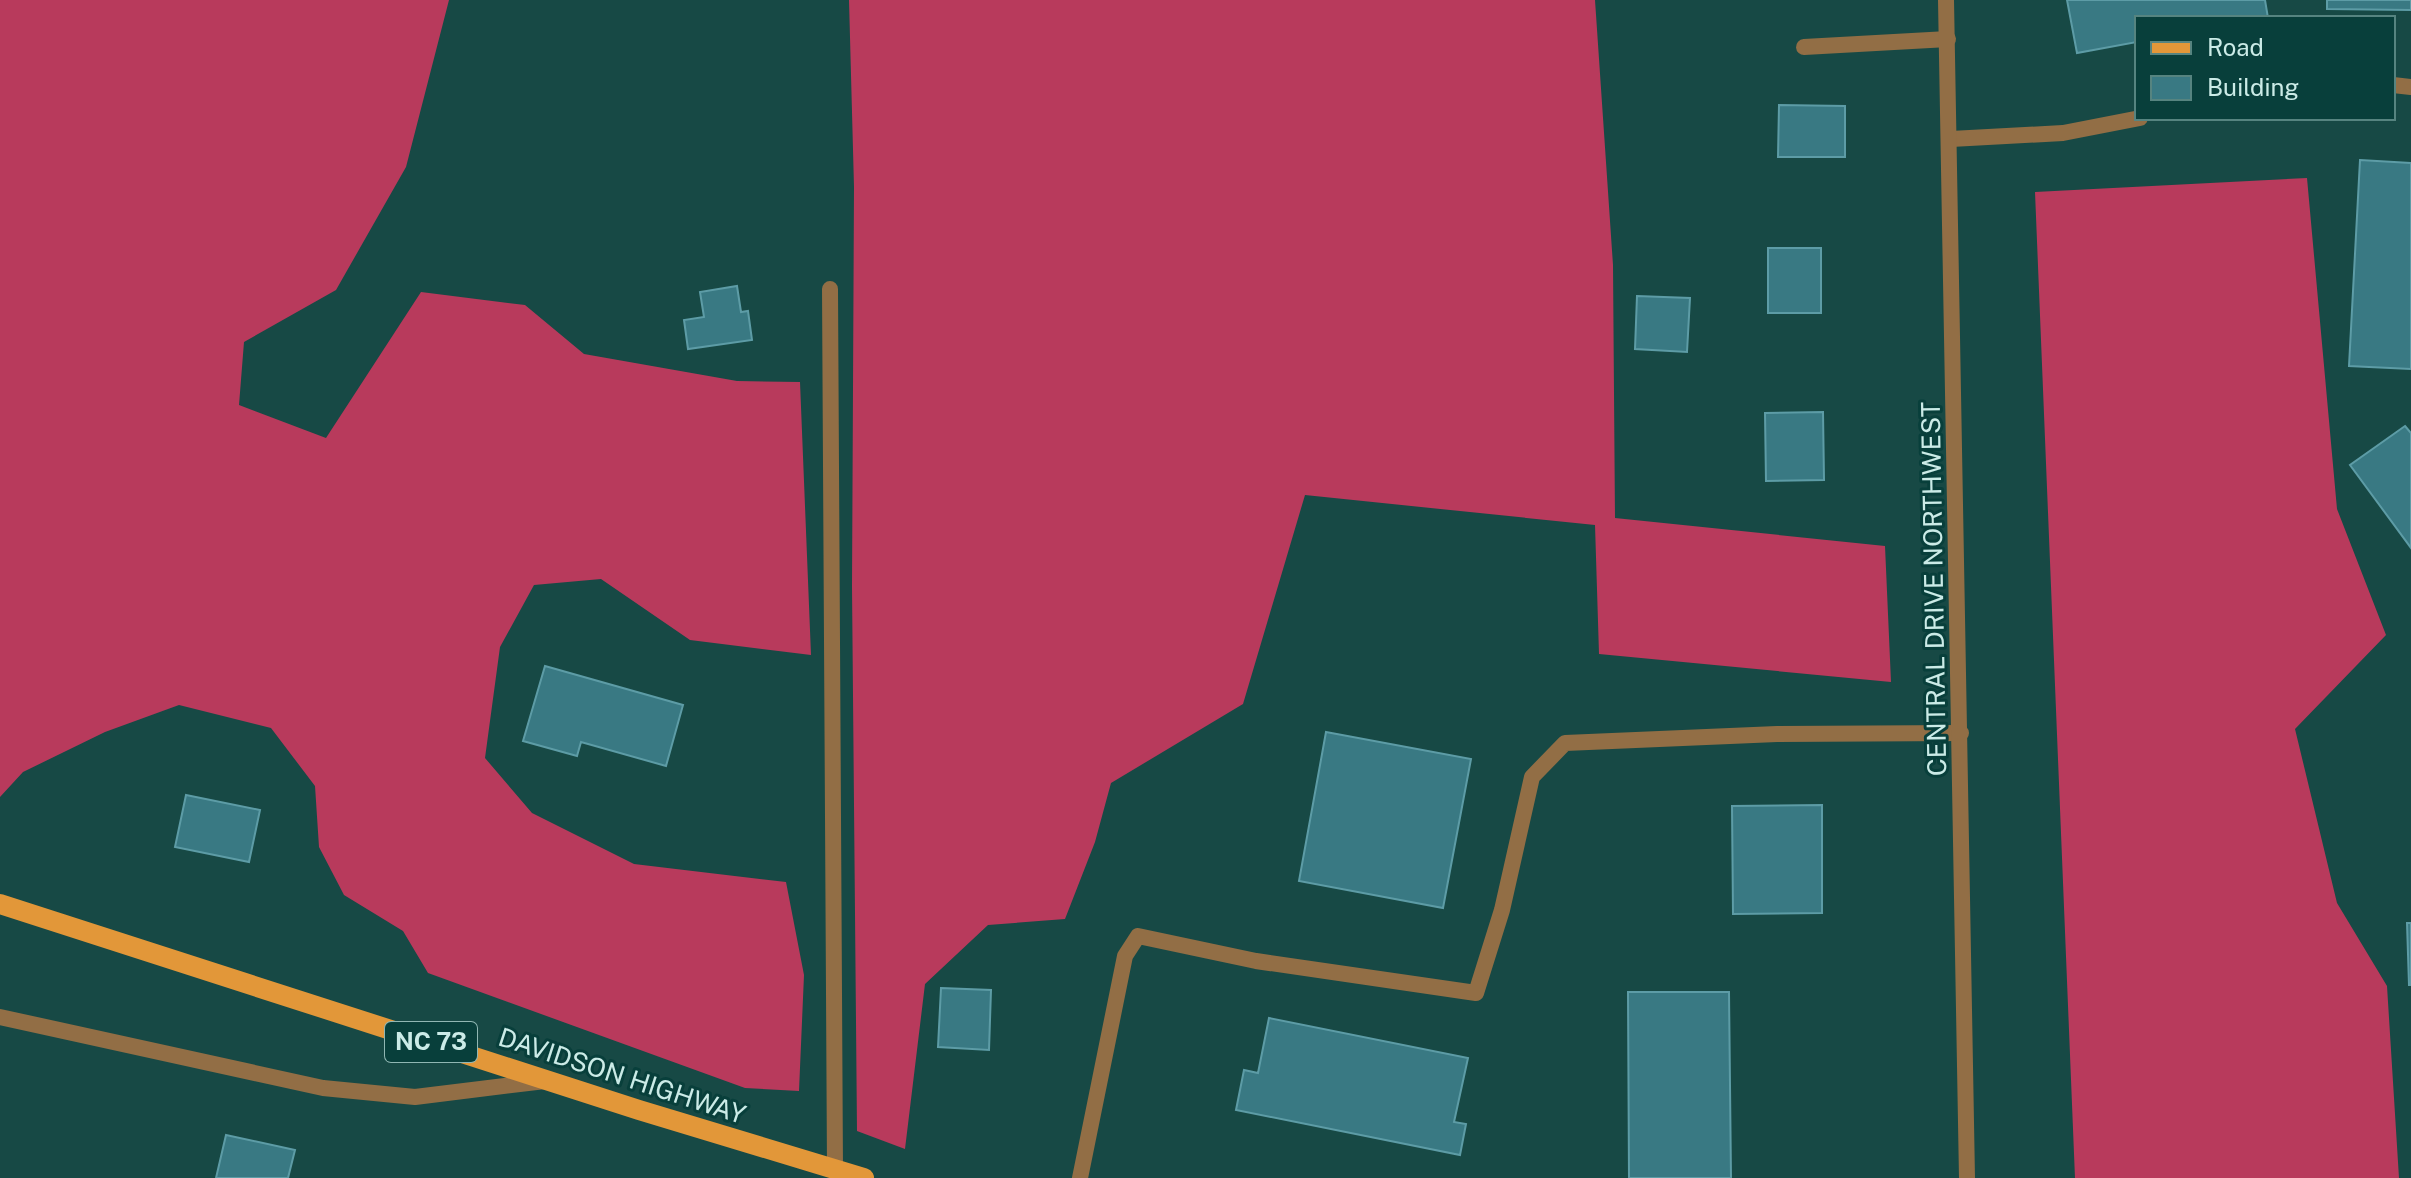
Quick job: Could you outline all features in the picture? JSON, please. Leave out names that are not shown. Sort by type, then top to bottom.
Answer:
[{"type":"main road","name":"DAVIDSON HIGHWAY","points":[[0,904],[864,1178]]},
{"type":"street","name":"CENTRAL DRIVE NORTHWEST","points":[[1946,0],[1951,139],[1967,1178]]},
{"type":"street","points":[[1804,47],[1948,39]]},
{"type":"street","points":[[1951,139],[2063,133],[2135,119]]},
{"type":"street","points":[[830,289],[835,1169]]},
{"type":"street","points":[[1080,1178],[1125,956],[1138,936],[1256,961],[1476,993],[1502,910],[1532,777],[1565,743],[1777,734],[1961,733]]},
{"type":"street","points":[[0,1017],[323,1088],[415,1097],[551,1080]]},
{"type":"shaded area","points":[[0,0],[449,0],[406,167],[336,290],[244,342],[239,405],[326,438],[421,292],[525,305],[584,354],[737,381],[800,382],[811,655],[690,640],[601,579],[534,585],[500,647],[485,758],[532,813],[634,864],[786,882],[804,975],[799,1091],[745,1088],[428,973],[403,931],[344,895],[319,847],[315,786],[271,728],[179,705],[105,732],[23,772],[0,797]]},
{"type":"shaded area","points":[[849,0],[1595,0],[1613,265],[1615,518],[1885,546],[1891,682],[1599,654],[1595,525],[1305,495],[1243,704],[1111,783],[1095,842],[1065,919],[988,925],[925,984],[905,1149],[857,1131],[852,587],[854,187]]},
{"type":"shaded area","points":[[2307,178],[2337,509],[2386,635],[2295,729],[2337,903],[2387,986],[2399,1178],[2075,1178],[2035,192]]},
{"type":"building","points":[[2067,0],[2265,0],[2268,16],[2135,16],[2135,42],[2077,53]]},
{"type":"building","points":[[2327,0],[2411,0],[2411,10],[2327,9]]},
{"type":"building","points":[[1779,105],[1845,106],[1845,157],[1778,157]]},
{"type":"building","points":[[2360,160],[2411,163],[2411,369],[2349,366]]},
{"type":"building","points":[[1768,248],[1821,248],[1821,313],[1768,313]]},
{"type":"building","points":[[737,286],[741,312],[748,311],[752,340],[688,349],[684,320],[704,317],[700,292]]},
{"type":"building","points":[[1637,296],[1690,298],[1687,352],[1635,349]]},
{"type":"building","points":[[1823,412],[1824,480],[1766,481],[1765,413]]},
{"type":"building","points":[[2405,426],[2411,433],[2411,548],[2350,465]]},
{"type":"building","points":[[545,666],[683,705],[666,766],[581,742],[577,756],[523,741]]},
{"type":"building","points":[[1326,732],[1471,759],[1443,908],[1299,881]]},
{"type":"building","points":[[186,795],[260,810],[249,862],[175,847]]},
{"type":"building","points":[[1822,805],[1822,913],[1733,914],[1732,806]]},
{"type":"building","points":[[2407,923],[2411,923],[2411,985],[2409,985]]},
{"type":"building","points":[[941,988],[991,990],[989,1050],[938,1047]]},
{"type":"building","points":[[1628,992],[1729,992],[1731,1178],[1629,1178]]},
{"type":"building","points":[[1269,1018],[1468,1058],[1454,1122],[1466,1124],[1460,1155],[1236,1110],[1244,1070],[1258,1073]]},
{"type":"building","points":[[226,1135],[295,1150],[288,1178],[216,1178]]}]
